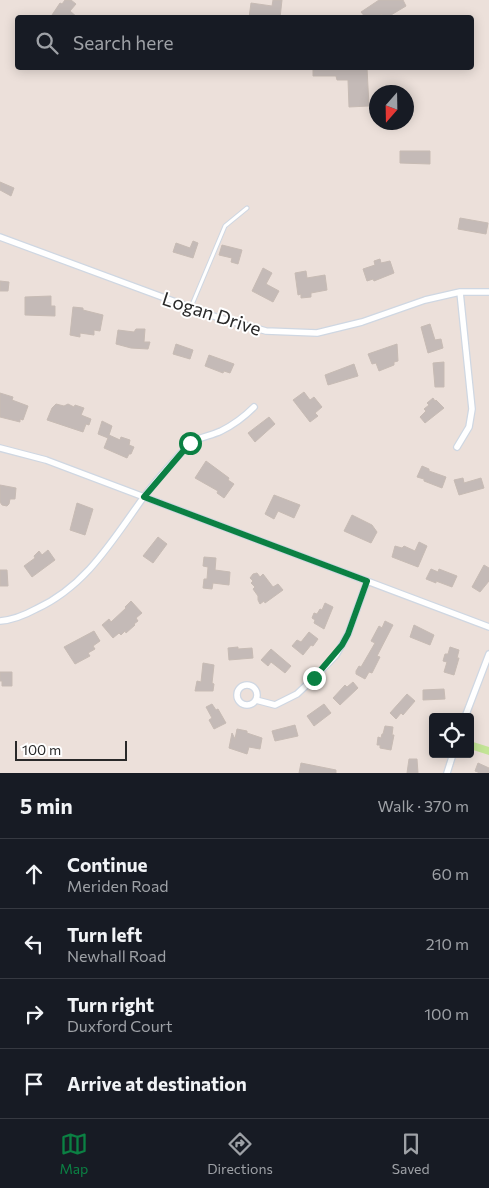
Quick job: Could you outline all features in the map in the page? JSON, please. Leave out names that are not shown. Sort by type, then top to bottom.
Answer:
[{"type":"street","name":"Logan Drive","points":[[0,237],[219,318],[266,331],[317,332],[362,322],[425,300],[460,292],[489,292]]},
{"type":"street","points":[[457,447],[470,428],[472,409],[460,292]]},
{"type":"street","points":[[0,620],[9,620],[54,601],[82,579],[117,536],[144,497],[190,443],[220,432],[254,407]]},
{"type":"street","points":[[0,448],[46,460],[489,627]]},
{"type":"street","points":[[256,700],[275,705],[297,694],[314,678],[342,645],[348,634],[367,581]]},
{"type":"street","points":[[467,713],[489,654]]},
{"type":"street","points":[[447,773],[452,758]]},
{"type":"lane","points":[[191,307],[225,226],[247,208]]},
{"type":"green space","points":[[474,742],[489,747],[489,755],[474,750]]},
{"type":"building","points":[[65,0],[71,0],[76,4],[70,11],[75,15],[52,15],[60,3],[62,4]]},
{"type":"building","points":[[273,0],[282,0],[280,15],[249,15],[251,3],[272,6]]},
{"type":"building","points":[[379,0],[403,0],[406,6],[391,15],[364,15],[361,12]]},
{"type":"building","points":[[313,70],[367,70],[369,106],[349,107],[348,80],[337,80],[336,76],[313,76]]},
{"type":"building","points":[[400,151],[430,151],[430,164],[400,163]]},
{"type":"building","points":[[0,182],[14,188],[11,196],[0,190]]},
{"type":"building","points":[[460,218],[488,223],[486,234],[458,229]]},
{"type":"building","points":[[193,241],[198,243],[193,258],[173,252],[176,243],[190,248]]},
{"type":"building","points":[[222,245],[242,250],[238,264],[231,262],[232,258],[219,255]]},
{"type":"building","points":[[380,259],[381,263],[390,261],[394,273],[374,281],[373,279],[367,281],[363,269],[375,265],[374,261]]},
{"type":"building","points":[[263,268],[272,273],[266,284],[279,291],[273,302],[252,291]]},
{"type":"building","points":[[306,271],[307,278],[325,275],[327,290],[311,293],[311,297],[301,298],[301,294],[298,295],[295,273]]},
{"type":"building","points":[[0,281],[9,282],[8,291],[0,291]]},
{"type":"building","points":[[51,296],[51,306],[55,306],[55,316],[25,315],[25,297]]},
{"type":"building","points":[[73,307],[83,308],[83,310],[103,315],[100,331],[94,330],[94,335],[80,333],[80,337],[70,335]]},
{"type":"building","points":[[430,324],[435,340],[441,339],[443,348],[428,353],[421,327]]},
{"type":"building","points":[[136,329],[145,329],[144,342],[150,342],[148,349],[131,348],[116,344],[118,330],[134,332]]},
{"type":"building","points":[[176,344],[193,350],[190,359],[173,354]]},
{"type":"building","points":[[397,344],[398,361],[394,362],[394,365],[379,371],[376,363],[372,364],[368,354]]},
{"type":"building","points":[[209,355],[234,364],[230,373],[224,371],[223,373],[205,366]]},
{"type":"building","points":[[444,362],[444,387],[435,387],[433,363]]},
{"type":"building","points":[[354,364],[358,376],[328,385],[325,375]]},
{"type":"building","points":[[304,392],[310,400],[314,397],[322,407],[315,413],[318,416],[310,422],[293,400]]},
{"type":"building","points":[[0,393],[13,397],[12,400],[28,406],[23,420],[20,419],[20,422],[0,417]]},
{"type":"building","points":[[433,398],[444,408],[425,423],[420,417],[426,411],[424,409],[429,405],[427,403]]},
{"type":"building","points":[[56,404],[64,406],[68,404],[74,407],[75,405],[84,408],[81,415],[91,419],[89,425],[86,424],[83,432],[47,420],[52,408]]},
{"type":"building","points":[[269,417],[275,424],[255,442],[248,433]]},
{"type":"building","points":[[102,421],[112,426],[109,435],[120,440],[121,437],[130,440],[129,445],[134,447],[127,458],[104,448],[108,438],[98,434]]},
{"type":"building","points":[[206,461],[234,484],[224,498],[217,493],[218,491],[195,478]]},
{"type":"building","points":[[422,466],[429,469],[429,471],[446,477],[442,488],[417,477]]},
{"type":"building","points":[[463,478],[464,483],[481,478],[484,488],[459,495],[454,480]]},
{"type":"building","points":[[0,485],[16,488],[15,499],[10,499],[7,506],[2,505],[0,502]]},
{"type":"building","points":[[274,495],[300,505],[294,518],[278,511],[274,519],[265,514]]},
{"type":"building","points":[[77,503],[93,509],[85,535],[70,530]]},
{"type":"building","points":[[352,515],[372,525],[377,532],[371,543],[344,531]]},
{"type":"building","points":[[158,537],[167,544],[153,563],[143,556]]},
{"type":"building","points":[[419,542],[427,546],[418,567],[392,557],[395,546],[402,548],[404,546],[415,551]]},
{"type":"building","points":[[48,550],[55,560],[32,577],[24,566],[35,558],[34,556],[39,551],[42,555]]},
{"type":"building","points":[[204,557],[216,558],[215,570],[230,572],[229,585],[213,583],[212,589],[203,588],[204,579],[207,579],[208,567],[203,566]]},
{"type":"building","points":[[484,565],[489,568],[489,581],[480,592],[472,587]]},
{"type":"building","points":[[431,569],[438,572],[439,569],[457,576],[452,587],[426,579]]},
{"type":"building","points":[[0,570],[7,570],[8,586],[0,586]]},
{"type":"building","points":[[257,573],[260,577],[263,574],[273,587],[278,584],[283,590],[265,603],[264,601],[260,604],[258,596],[253,589],[255,587],[251,583],[253,581],[250,578],[253,574]]},
{"type":"building","points":[[131,601],[142,613],[136,618],[138,621],[135,625],[126,633],[125,631],[121,635],[119,633],[113,638],[102,625],[109,619],[111,622]]},
{"type":"building","points":[[325,603],[333,607],[324,629],[314,623],[315,620],[312,618],[314,613],[317,614],[320,609],[322,610]]},
{"type":"building","points":[[385,621],[393,625],[377,656],[380,657],[372,673],[369,672],[365,679],[356,674],[356,671],[359,666],[361,667],[375,643],[371,641],[379,626],[382,628]]},
{"type":"building","points":[[414,625],[434,635],[430,645],[410,637]]},
{"type":"building","points":[[94,631],[100,641],[93,646],[95,649],[88,653],[90,656],[75,664],[64,647]]},
{"type":"building","points":[[309,632],[318,639],[303,655],[292,646],[297,640],[301,642]]},
{"type":"building","points":[[238,647],[238,649],[252,648],[253,658],[229,660],[228,648]]},
{"type":"building","points":[[450,647],[459,650],[457,658],[459,658],[454,675],[444,672],[447,662],[443,661]]},
{"type":"building","points":[[271,649],[291,666],[285,673],[271,662],[268,666],[261,660]]},
{"type":"building","points":[[203,663],[214,665],[213,691],[195,691],[197,681],[201,682]]},
{"type":"building","points":[[0,672],[12,672],[12,686],[2,686]]},
{"type":"building","points":[[353,682],[358,688],[340,705],[333,698],[345,685],[347,687]]},
{"type":"building","points":[[444,689],[445,699],[423,700],[423,690]]},
{"type":"building","points":[[407,694],[415,701],[403,715],[401,713],[396,719],[390,713]]},
{"type":"building","points":[[212,704],[216,710],[218,709],[226,723],[214,729],[209,720],[212,718],[206,707]]},
{"type":"building","points":[[324,704],[331,713],[314,726],[307,716]]},
{"type":"building","points":[[295,725],[298,736],[275,741],[272,731]]},
{"type":"building","points":[[385,726],[393,727],[392,735],[394,735],[391,750],[380,748],[380,745],[377,745],[378,737],[381,738]]},
{"type":"building","points":[[237,729],[247,731],[247,733],[262,738],[260,749],[249,747],[247,754],[229,748],[232,733],[235,739]]},
{"type":"building","points":[[409,759],[417,759],[418,773],[407,773]]},
{"type":"building","points":[[301,763],[336,770],[336,773],[299,773]]},
{"type":"building","points":[[478,763],[489,768],[489,773],[475,771]]},
{"type":"route","points":[[190,443],[144,497],[367,581],[348,634],[342,645],[314,678]]}]
